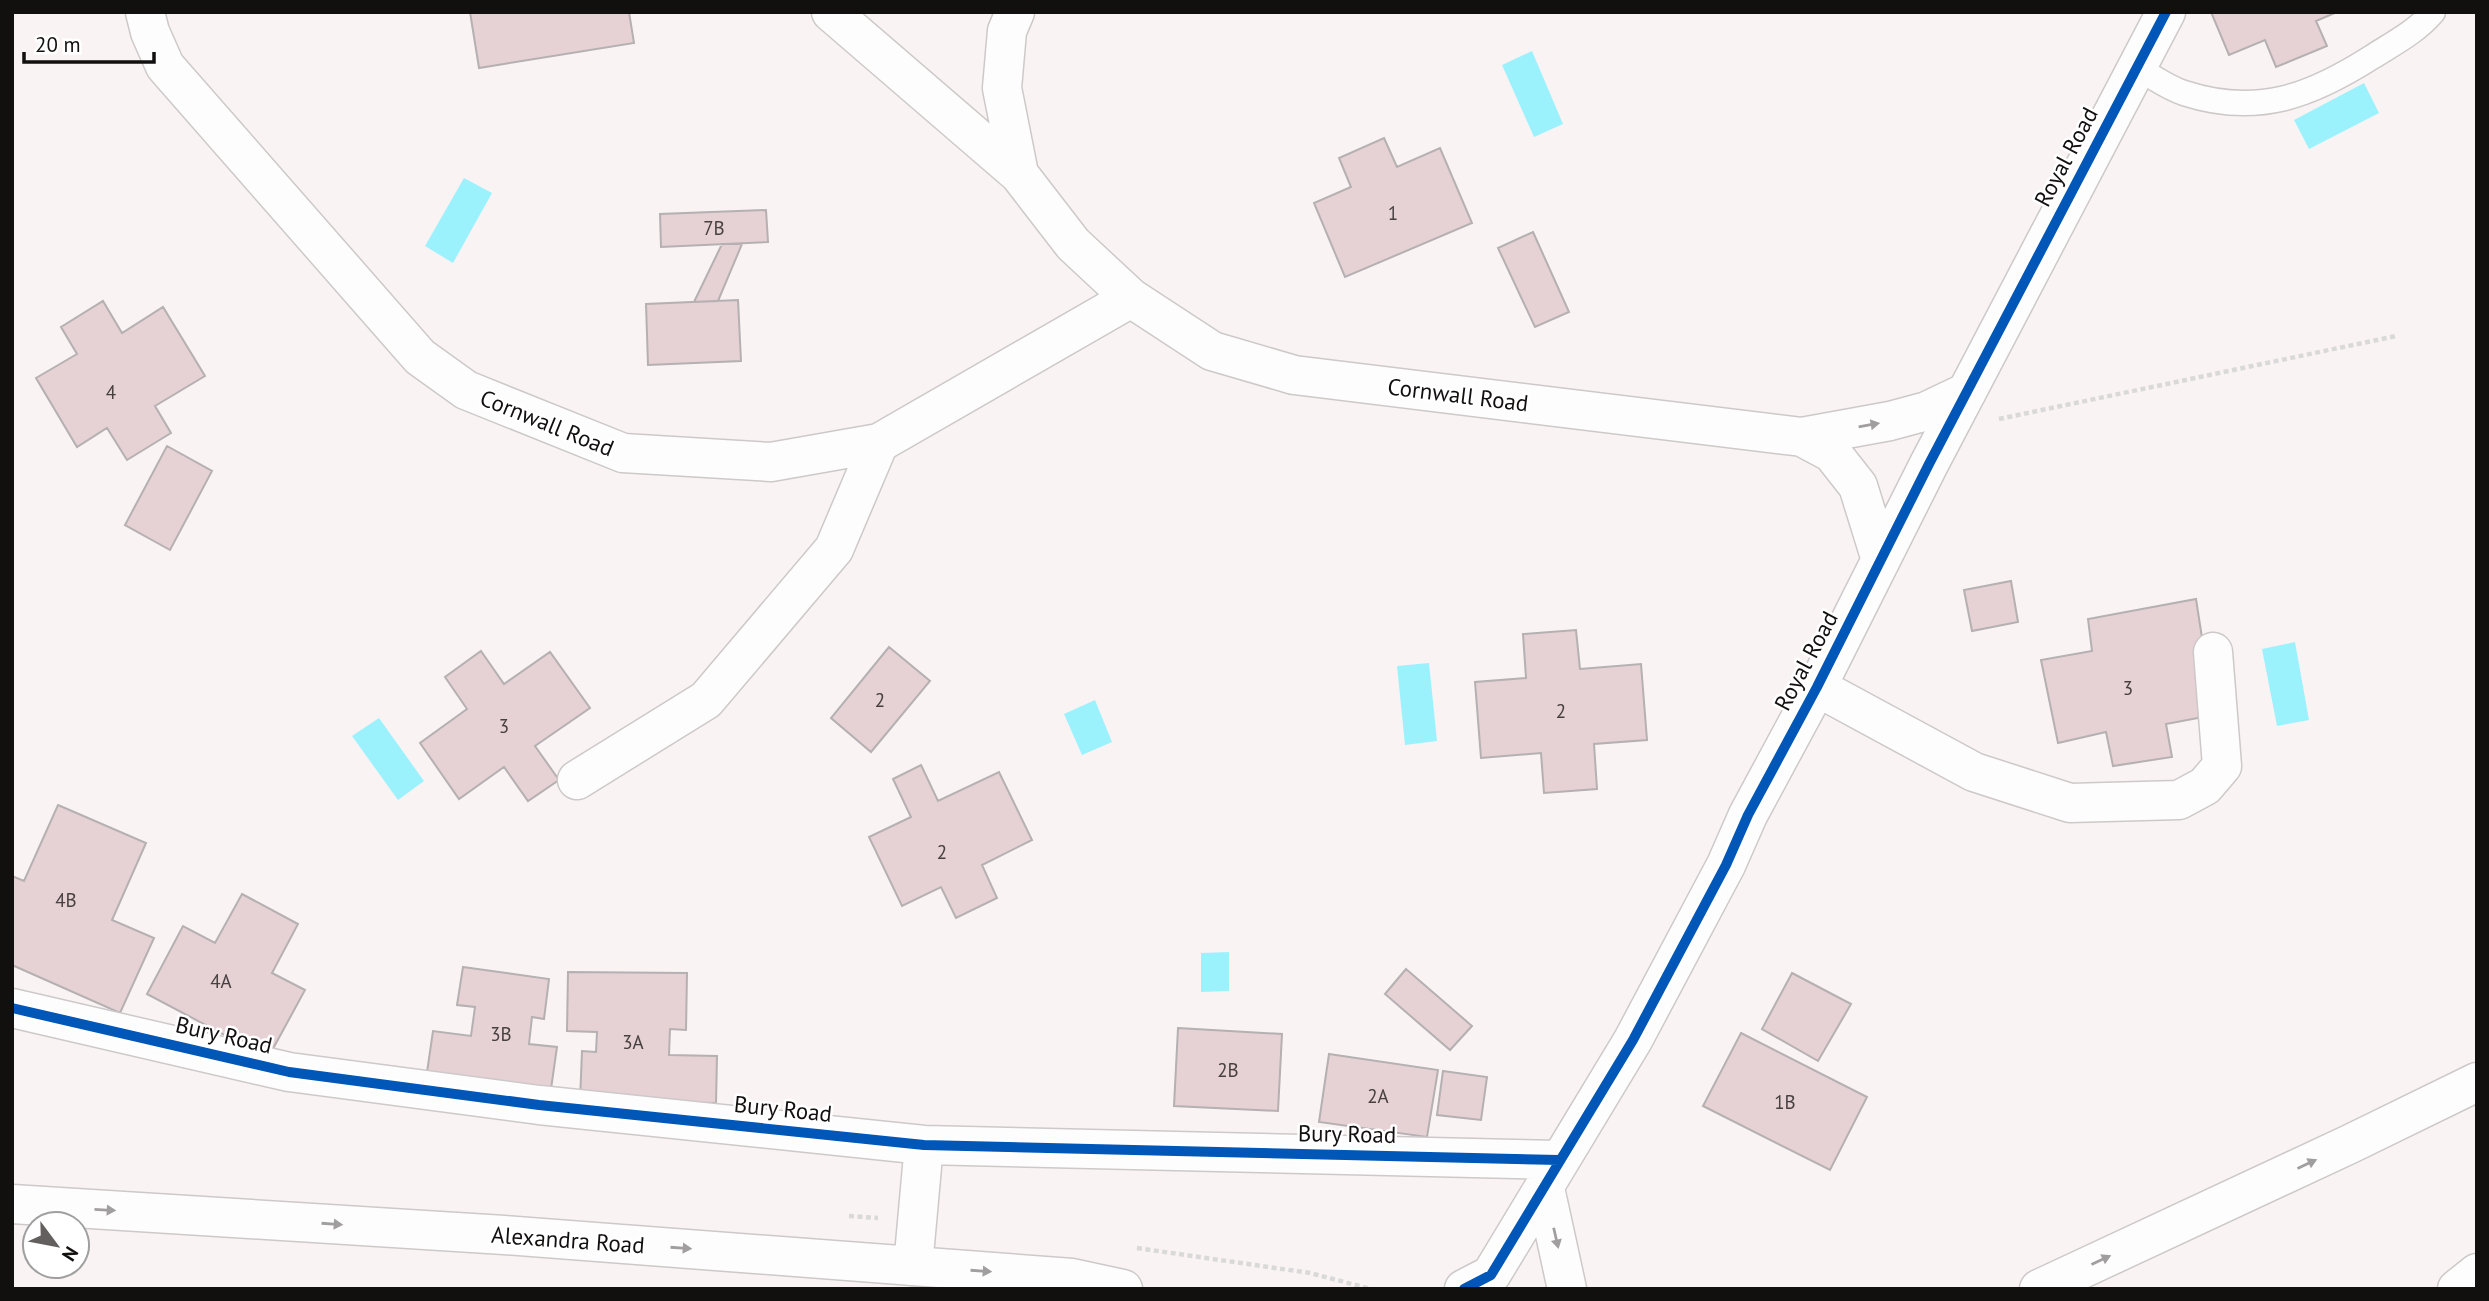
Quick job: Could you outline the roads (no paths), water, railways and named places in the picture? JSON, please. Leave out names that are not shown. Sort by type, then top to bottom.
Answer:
[{"type":"main road","name":"Cornwall Road","points":[[145,12],[150,32],[165,65],[421,357],[466,390],[623,453],[771,462],[879,443],[1131,298]]},
{"type":"main road","name":"Cornwall Road","points":[[831,12],[1019,174],[1073,244],[1131,298],[1212,351],[1294,376],[1802,437],[1890,421],[1927,411],[1967,392]]},
{"type":"main road","points":[[1016,12],[1007,31],[1002,88],[1019,174]]},
{"type":"main road","name":"Royal Road","points":[[1464,1289],[1490,1275],[1633,1040],[2137,68],[2157,18]]},
{"type":"main road","name":"Cornwall Road","points":[[1802,437],[1832,453],[1858,486],[1881,560]]},
{"type":"main road","points":[[577,780],[706,699],[834,549],[879,443]]},
{"type":"main road","points":[[1817,687],[1974,772],[2070,803],[2179,800],[2205,786],[2222,766],[2213,652]]},
{"type":"main road","name":"Bury Road","points":[[12,1008],[289,1072],[539,1105],[923,1145],[1552,1174]]},
{"type":"main road","points":[[2039,1289],[2477,1082]]},
{"type":"main road","points":[[913,1266],[923,1145]]},
{"type":"main road","points":[[1552,1174],[1567,1289]]},
{"type":"main road","name":"Alexandra Road","points":[[12,1204],[503,1235],[1072,1278],[1123,1289]]},
{"type":"main road","points":[[2457,1289],[2477,1273]]},
{"type":"lane","points":[[2137,68],[2183,93],[2235,104],[2287,99],[2337,79],[2421,26],[2433,12]]},
{"type":"water","points":[[1532,51],[1563,124],[1534,137],[1502,65]]},
{"type":"water","points":[[2364,83],[2379,113],[2309,149],[2294,120]]},
{"type":"water","points":[[464,178],[492,193],[453,263],[425,246]]},
{"type":"water","points":[[2295,642],[2309,720],[2277,726],[2262,649]]},
{"type":"water","points":[[1429,663],[1437,741],[1405,745],[1397,666]]},
{"type":"water","points":[[1095,700],[1112,742],[1082,755],[1064,714]]},
{"type":"water","points":[[379,718],[424,781],[398,800],[352,736]]},
{"type":"water","points":[[1229,952],[1229,991],[1201,992],[1201,953]]}]
